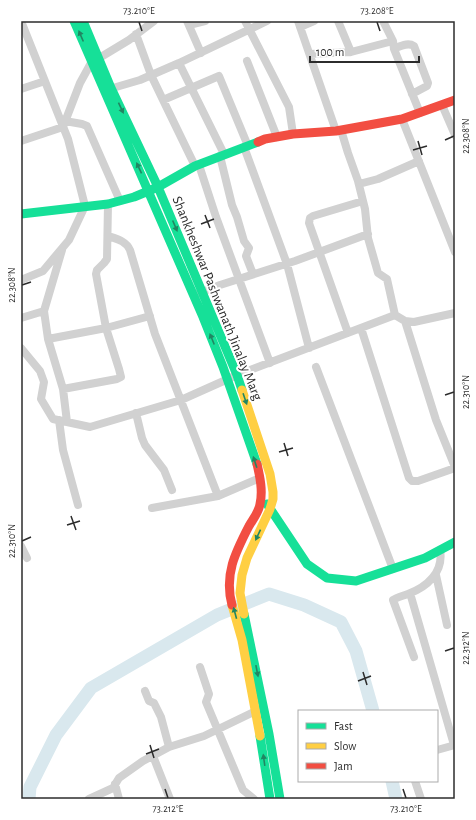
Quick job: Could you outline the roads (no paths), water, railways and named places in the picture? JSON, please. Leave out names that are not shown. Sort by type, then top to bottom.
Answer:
[{"type":"main road","points":[[74,21],[95,61],[154,188],[198,293],[260,478],[262,497],[260,506],[235,557],[230,575],[229,591],[245,634],[280,799]]},
{"type":"main road","points":[[83,21],[95,61]]},
{"type":"main road","points":[[21,214],[108,204],[120,201],[134,197],[154,188],[197,165],[265,139],[294,134],[339,131],[402,119],[455,100]]},
{"type":"main road","name":"Shankheshwar Pashwanath Jinalay Marg","points":[[198,293],[237,376],[270,474],[273,490],[271,508],[241,575],[240,593],[245,634]]},
{"type":"main road","points":[[262,497],[308,564],[327,578],[356,581],[425,558],[455,542]]},
{"type":"main road","points":[[260,709],[270,799]]},
{"type":"street","points":[[21,21],[64,124],[85,206],[69,240],[43,271],[21,280]]},
{"type":"street","points":[[64,124],[80,83],[95,61],[154,21]]},
{"type":"street","points":[[201,53],[188,23],[205,21]]},
{"type":"street","points":[[245,21],[289,107],[294,134]]},
{"type":"street","points":[[107,89],[151,75],[267,21]]},
{"type":"street","points":[[314,21],[299,24],[359,184],[368,234],[378,273],[387,279],[395,315],[405,321],[414,322],[455,313]]},
{"type":"street","points":[[338,21],[350,52]]},
{"type":"street","points":[[383,21],[394,45],[420,113]]},
{"type":"street","points":[[136,34],[151,75],[197,165],[270,363]]},
{"type":"street","points":[[310,54],[350,52],[394,45],[407,44],[414,46],[428,83],[424,89],[412,94]]},
{"type":"street","points":[[247,61],[277,137]]},
{"type":"street","points":[[179,63],[222,155],[232,205],[244,241],[249,248],[246,256],[253,274]]},
{"type":"street","points":[[163,100],[219,76],[246,146],[286,264],[309,348]]},
{"type":"street","points":[[21,89],[45,81]]},
{"type":"street","points":[[442,105],[455,135]]},
{"type":"street","points":[[402,119],[455,252]]},
{"type":"street","points":[[21,141],[64,124],[82,124],[87,126],[92,134],[120,201]]},
{"type":"street","points":[[359,184],[378,180],[419,161]]},
{"type":"street","points":[[348,333],[309,223],[310,218],[313,216],[363,201]]},
{"type":"street","points":[[62,389],[121,377],[106,328],[96,274],[96,270],[107,259],[108,204]]},
{"type":"street","points":[[198,293],[286,264],[368,234]]},
{"type":"street","points":[[108,236],[124,242],[128,246],[155,334],[218,496]]},
{"type":"street","points":[[62,247],[44,311],[48,339],[62,389],[63,450],[78,505]]},
{"type":"street","points":[[21,318],[44,311]]},
{"type":"street","points":[[21,348],[40,370],[44,382],[41,399],[53,419],[90,427],[181,400],[228,379],[395,315]]},
{"type":"street","points":[[48,339],[106,328],[150,316]]},
{"type":"street","points":[[361,328],[409,478],[412,481],[418,481],[455,467],[436,420],[405,321]]},
{"type":"street","points":[[316,367],[393,569]]},
{"type":"street","points":[[136,413],[145,445],[164,470],[172,490]]},
{"type":"street","points":[[152,508],[218,496],[260,478]]},
{"type":"street","points":[[21,546],[26,558]]},
{"type":"street","points":[[440,550],[442,556],[436,575],[447,625]]},
{"type":"street","points":[[414,657],[393,600],[418,589],[436,575]]},
{"type":"street","points":[[410,593],[454,745],[438,750]]},
{"type":"street","points":[[200,667],[209,694],[206,702],[243,790],[254,799]]},
{"type":"street","points":[[145,692],[149,701],[154,703],[161,717],[169,747]]},
{"type":"street","points":[[89,799],[113,788],[119,778],[143,761],[169,747],[218,729],[260,709]]},
{"type":"street","points":[[153,756],[170,799]]},
{"type":"street","points":[[415,782],[421,799]]},
{"type":"street","points":[[115,784],[119,799]]},
{"type":"waterway","points":[[29,799],[30,787],[56,735],[91,688],[217,615],[269,594],[304,605],[341,622],[356,651],[373,710]]},
{"type":"waterway","points":[[392,782],[396,799]]}]
